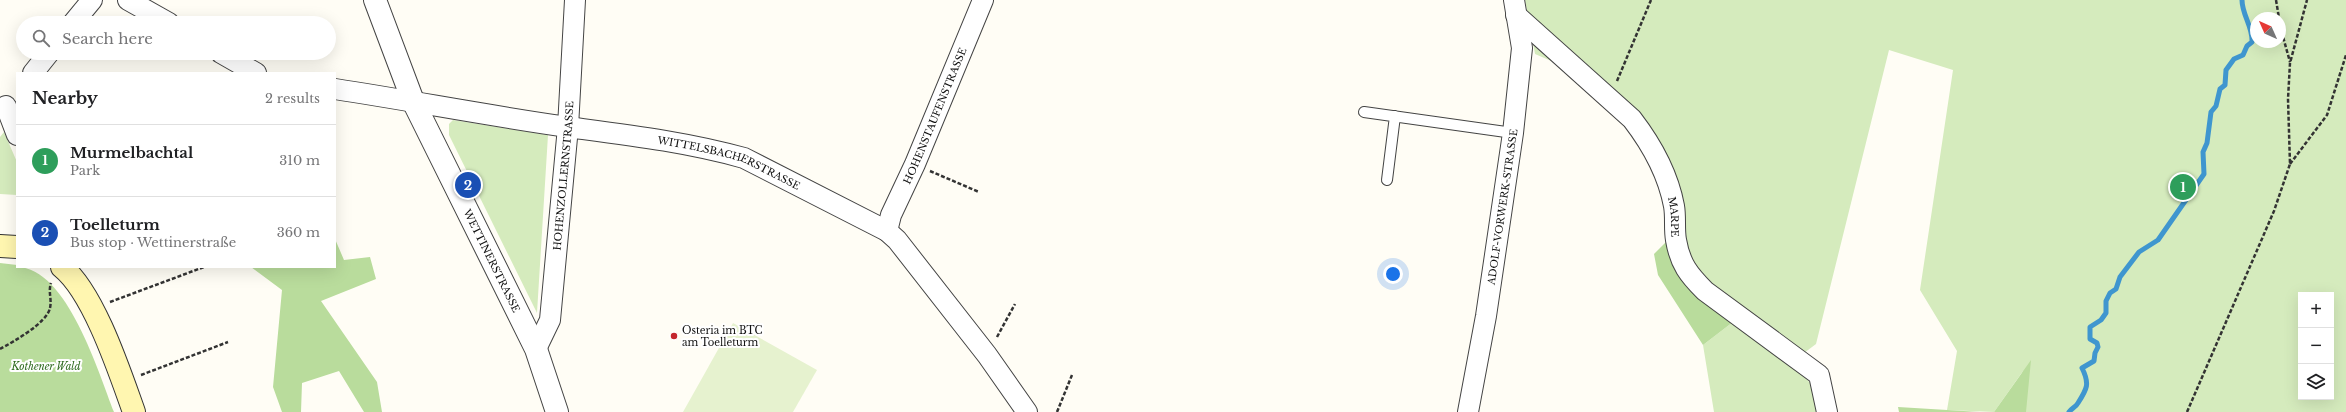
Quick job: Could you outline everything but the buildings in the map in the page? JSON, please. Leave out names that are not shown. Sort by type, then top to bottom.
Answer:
[{"type":"main road","points":[[0,246],[16,247]]},
{"type":"main road","points":[[63,271],[79,285],[93,308],[134,412]]},
{"type":"street","points":[[79,16],[92,0]]},
{"type":"street","points":[[128,0],[157,16]]},
{"type":"street","name":"WETTINERSTRASSE","points":[[375,0],[413,101],[536,349],[557,412]]},
{"type":"street","name":"HOHENZOLLERNSTRASSE","points":[[536,349],[550,320],[568,127],[575,0]]},
{"type":"street","name":"HOHENSTAUFENSTRASSE","points":[[887,231],[891,215],[915,164],[983,0]]},
{"type":"street","name":"MARPE","points":[[1515,8],[1609,99],[1632,119],[1647,139],[1659,162],[1674,207],[1676,240],[1682,263],[1688,275],[1705,291],[1819,375],[1827,412]]},
{"type":"street","name":"ADOLF-VORWERK-STRASSE","points":[[1468,412],[1486,316],[1513,133],[1522,48],[1515,8]]},
{"type":"street","points":[[34,72],[43,60]]},
{"type":"street","points":[[233,60],[254,72]]},
{"type":"street","name":"WITTELSBACHERSTRASSE","points":[[336,89],[568,127],[626,134],[719,151],[744,158],[887,231],[897,240],[987,355],[1027,412]]},
{"type":"street","points":[[8,104],[16,132]]},
{"type":"lane","points":[[1364,112],[1513,133]]},
{"type":"lane","points":[[1387,180],[1395,116]]},
{"type":"path","points":[[1609,99],[1651,0]]},
{"type":"path","points":[[2276,0],[2278,12]]},
{"type":"path","points":[[2290,164],[2288,99],[2290,63],[2307,0]]},
{"type":"path","points":[[2286,48],[2290,63]]},
{"type":"path","points":[[2187,412],[2274,211],[2290,164],[2327,115],[2346,55]]},
{"type":"path","points":[[915,164],[979,192]]},
{"type":"path","points":[[124,296],[201,268]]},
{"type":"path","points":[[0,349],[21,338],[46,315],[50,308],[49,290],[63,271]]},
{"type":"path","points":[[987,355],[1015,304]]},
{"type":"path","points":[[152,371],[228,342]]},
{"type":"path","points":[[1057,412],[1072,375]]},
{"type":"green space","points":[[1525,0],[2346,0],[2346,412],[2006,412],[2023,371],[1994,412],[1947,410],[1957,351],[1920,290],[1953,70],[1889,50],[1816,344],[1792,362],[1811,384],[1818,412],[1714,412],[1703,345],[1733,322],[1680,277],[1661,183],[1633,133],[1563,66],[1535,54]]},
{"type":"green space","points":[[453,120],[548,135],[537,313],[449,135],[449,124]]},
{"type":"green space","points":[[4,132],[16,160],[16,195],[0,194],[0,137]]},
{"type":"green space","points":[[1672,236],[1680,277],[1733,322],[1703,345],[1658,275],[1654,254]]},
{"type":"green space","points":[[336,241],[344,260],[370,257],[376,279],[321,301],[377,382],[382,412],[364,412],[339,371],[302,383],[301,412],[282,412],[273,387],[282,290],[252,268],[336,268]]},
{"type":"green space","name":"Kothener Wald","points":[[0,263],[16,265],[16,268],[35,272],[51,284],[66,303],[79,325],[90,349],[114,412],[0,412]]},
{"type":"green space","points":[[733,323],[817,370],[793,412],[683,412]]},
{"type":"green space","points":[[2031,360],[2026,412],[1994,412]]},
{"type":"green space","points":[[1898,407],[1980,412],[1899,412]]},
{"type":"waterway","points":[[2069,412],[2084,394],[2087,382],[2082,368],[2094,361],[2095,353],[2098,347],[2097,343],[2090,339],[2090,327],[2101,320],[2106,313],[2106,301],[2110,293],[2116,289],[2120,277],[2139,252],[2158,240],[2204,174],[2203,152],[2207,143],[2211,112],[2216,106],[2220,89],[2225,85],[2226,70],[2234,59],[2243,55],[2247,46],[2252,42],[2251,31],[2242,5],[2242,0]]},
{"type":"place","name":"Toelleturm","points":[[468,185]]},
{"type":"place","name":"Murmelbachtal","points":[[2183,187]]},
{"type":"place","name":"Osteria im BTC am Toelleturm","points":[[674,336]]}]
